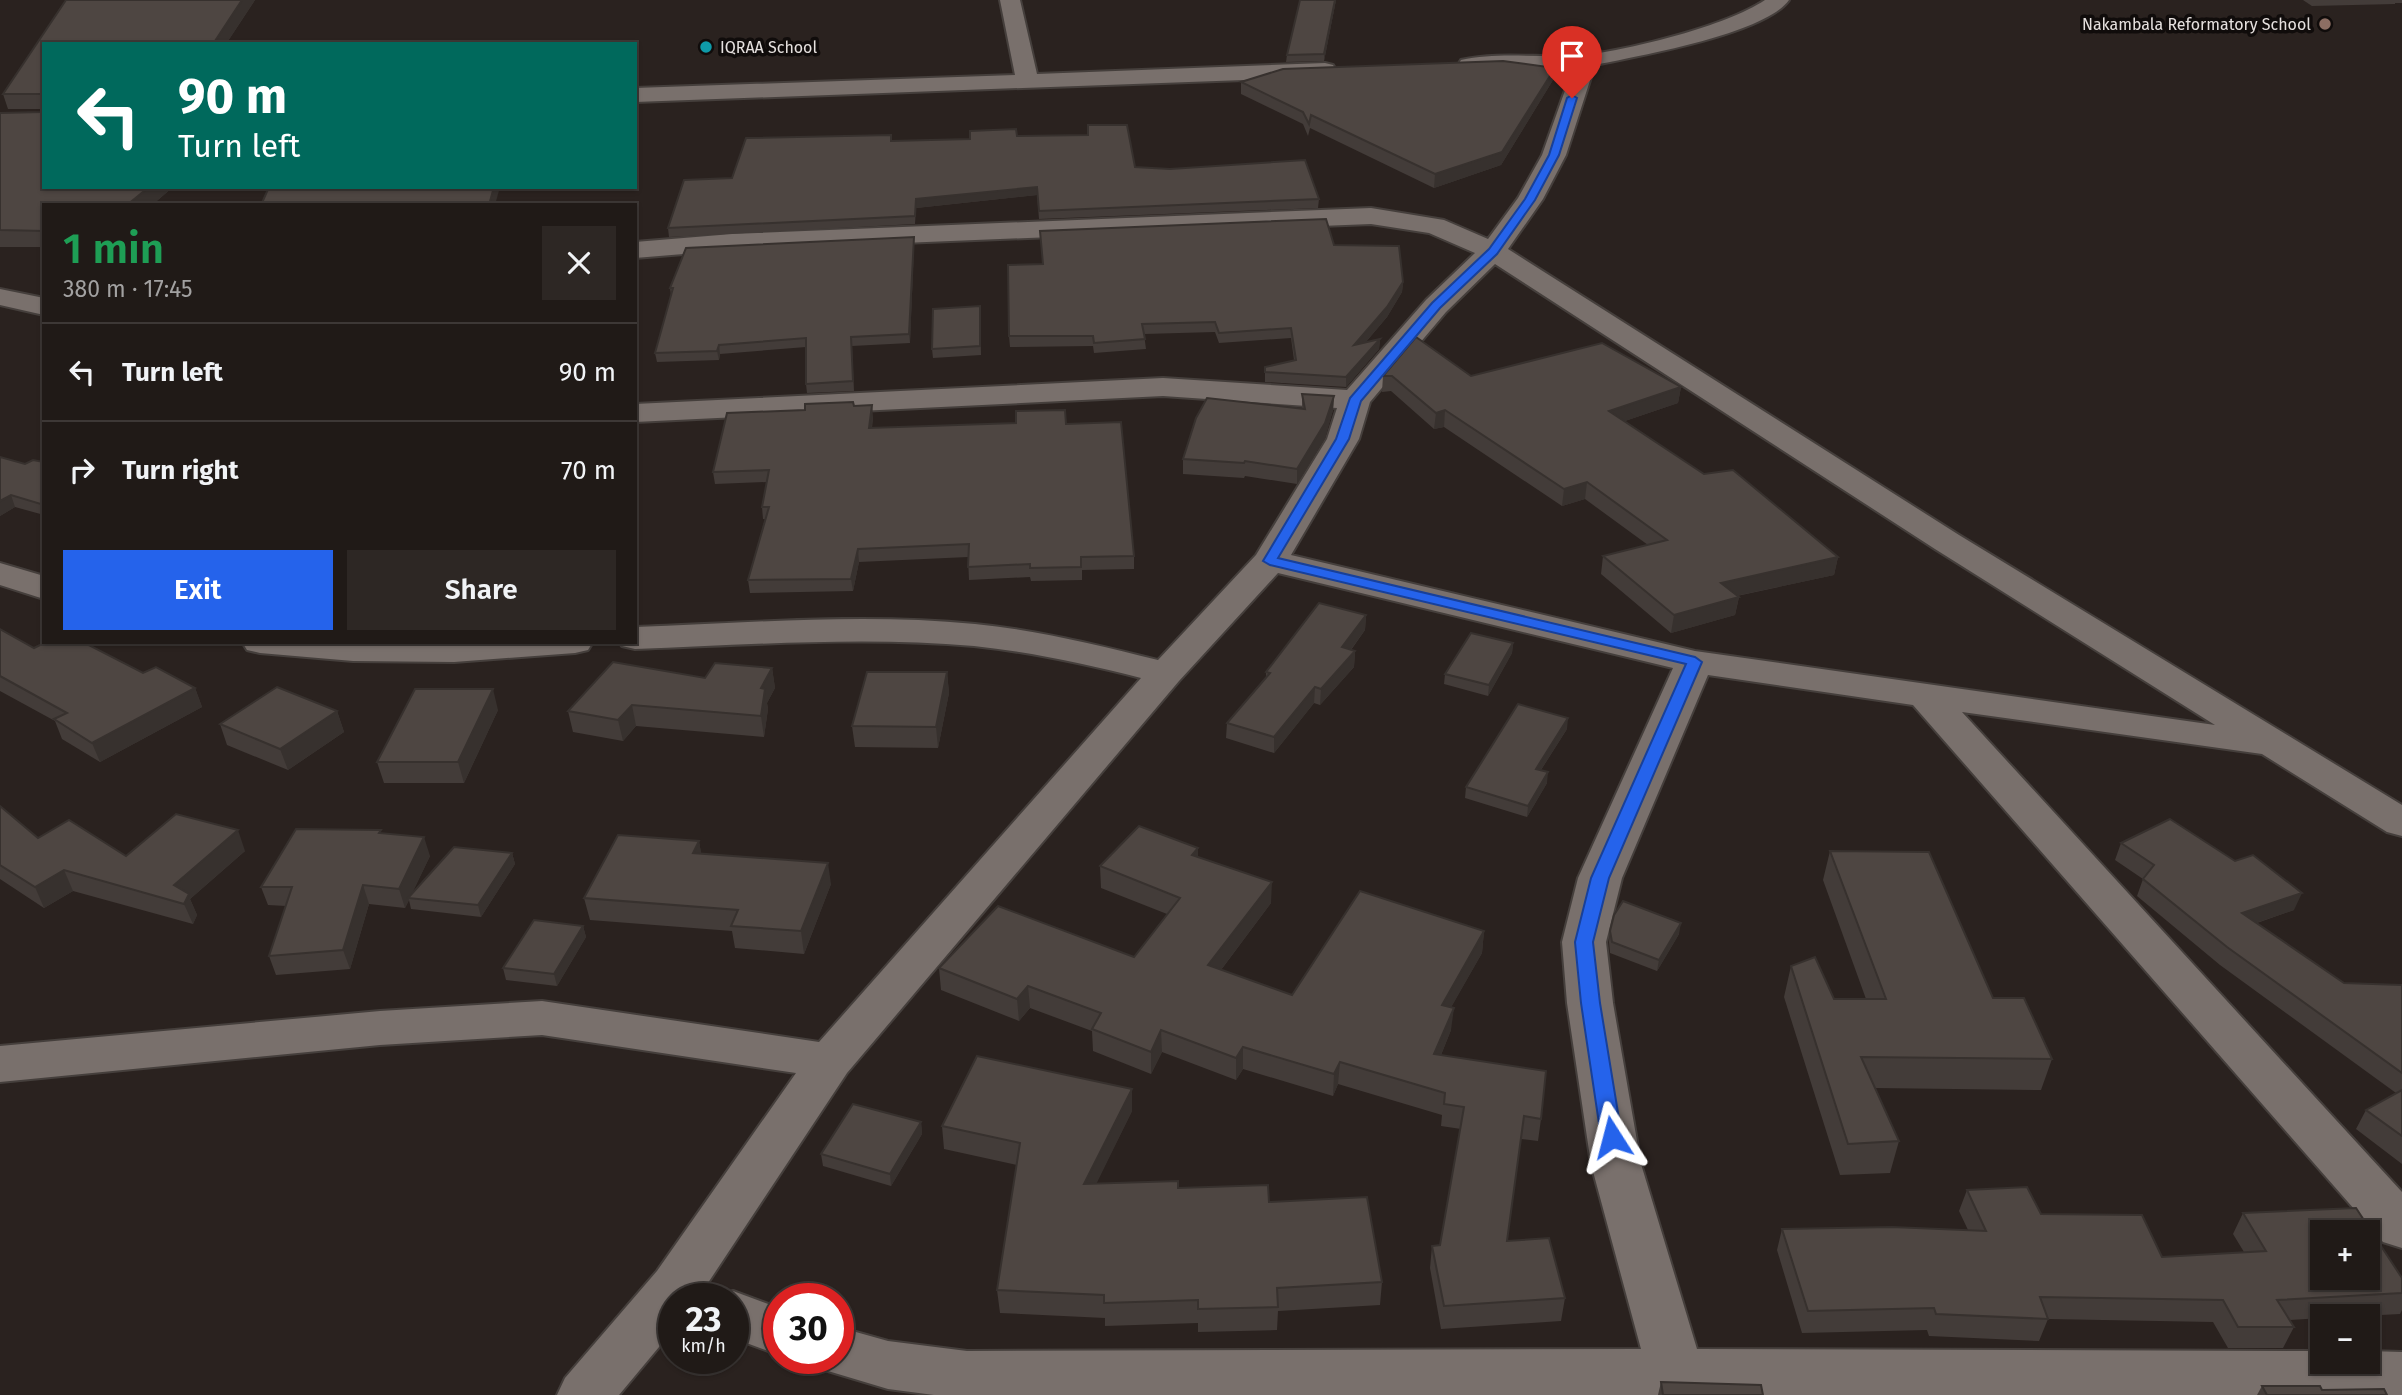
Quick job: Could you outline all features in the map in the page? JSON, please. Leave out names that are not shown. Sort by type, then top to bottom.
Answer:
[{"type":"street","points":[[1010,0],[1027,81]]},
{"type":"street","points":[[1446,66],[1586,61],[1726,25],[1768,9],[1779,0]]},
{"type":"street","points":[[694,1283],[830,1061],[1166,673],[1270,561],[1343,439],[1354,400],[1436,306],[1493,251],[1530,200],[1554,155],[1586,61]]},
{"type":"street","points":[[637,95],[1348,70]]},
{"type":"street","points":[[637,250],[732,242],[1371,216],[1435,226],[1493,251],[1947,542],[2273,745],[2392,809]]},
{"type":"street","points":[[0,297],[42,307]]},
{"type":"street","points":[[637,413],[1112,388],[1218,390],[1354,400]]},
{"type":"street","points":[[1270,561],[1695,662],[2273,745]]},
{"type":"street","points":[[0,574],[42,587]]},
{"type":"street","points":[[637,638],[881,631],[973,635],[1068,648],[1166,673]]},
{"type":"street","points":[[283,644],[353,650],[441,651],[545,644]]},
{"type":"street","points":[[1676,1374],[1616,1164],[1590,1003],[1584,942],[1600,878],[1695,662]]},
{"type":"street","points":[[1927,697],[2402,1227]]},
{"type":"street","points":[[0,1064],[380,1028],[542,1018],[830,1061]]},
{"type":"street","points":[[585,1395],[658,1323]]},
{"type":"street","points":[[854,1356],[888,1365],[967,1374],[1955,1372],[2402,1376]]},
{"type":"building","points":[[66,0],[242,0],[214,42],[42,42],[42,189],[147,189],[129,203],[42,203],[42,231],[0,230],[0,113],[41,112],[41,94],[3,94]]},
{"type":"building","points":[[1300,0],[1335,0],[1324,54],[1287,55]]},
{"type":"building","points":[[1503,61],[1555,68],[1502,152],[1435,174],[1311,115],[1309,124],[1303,112],[1241,82],[1283,69]]},
{"type":"building","points":[[1088,125],[1127,125],[1135,167],[1170,169],[1305,160],[1319,199],[1039,211],[1037,187],[916,199],[915,216],[668,228],[684,180],[732,178],[746,138],[891,135],[891,141],[970,139],[970,131],[1016,129],[1017,136],[1088,135]]},
{"type":"building","points":[[268,189],[493,189],[490,203],[262,203]]},
{"type":"building","points":[[1326,219],[1334,245],[1399,246],[1403,282],[1387,307],[1354,345],[1380,339],[1346,377],[1265,372],[1265,367],[1296,360],[1291,328],[1219,333],[1215,322],[1142,324],[1145,339],[1094,343],[1093,336],[1009,336],[1008,265],[1043,264],[1040,231]]},
{"type":"building","points":[[914,237],[909,334],[851,337],[853,381],[806,384],[806,338],[719,345],[717,351],[655,353],[673,288],[670,288],[686,248]]},
{"type":"building","points":[[980,306],[980,346],[932,349],[933,309]]},
{"type":"building","points":[[1416,337],[1471,376],[1602,343],[1681,387],[1609,411],[1704,474],[1733,470],[1838,557],[1721,583],[1739,597],[1674,615],[1603,556],[1667,540],[1587,482],[1564,489],[1445,410],[1436,413],[1392,376],[1383,376]]},
{"type":"building","points":[[1302,394],[1334,396],[1325,423],[1297,469],[1245,461],[1183,459],[1196,418],[1207,398],[1305,409]]},
{"type":"building","points":[[853,402],[854,406],[872,405],[869,428],[1016,423],[1016,411],[1065,410],[1066,424],[1121,422],[1134,556],[1081,557],[1081,567],[1030,568],[1030,564],[968,567],[969,544],[858,549],[851,579],[748,580],[769,507],[762,507],[769,470],[713,472],[727,413],[805,410],[805,404]]},
{"type":"building","points":[[0,457],[25,464],[33,460],[42,462],[42,504],[11,495],[0,501]]},
{"type":"building","points":[[1319,603],[1366,615],[1342,647],[1355,651],[1321,689],[1315,687],[1274,737],[1227,723],[1270,673],[1266,672]]},
{"type":"building","points":[[0,629],[34,648],[42,644],[87,644],[143,673],[156,667],[195,688],[92,743],[54,719],[67,713],[0,676]]},
{"type":"building","points":[[1471,633],[1513,643],[1489,685],[1445,674]]},
{"type":"building","points":[[613,662],[705,678],[715,663],[772,668],[761,688],[765,689],[761,716],[632,705],[618,720],[568,711]]},
{"type":"building","points":[[867,672],[947,672],[936,727],[852,726]]},
{"type":"building","points":[[277,687],[337,711],[280,749],[220,724]]},
{"type":"building","points":[[415,689],[493,689],[458,762],[377,762]]},
{"type":"building","points":[[1518,704],[1568,718],[1536,769],[1548,772],[1528,806],[1466,787]]},
{"type":"building","points":[[0,806],[38,838],[69,820],[126,856],[176,814],[238,830],[174,885],[189,894],[184,904],[64,870],[35,887],[0,865]]},
{"type":"building","points":[[2170,819],[2235,861],[2253,855],[2302,893],[2242,913],[2344,983],[2402,985],[2402,1073],[2227,947],[2143,879],[2154,865],[2121,843]]},
{"type":"building","points":[[1139,826],[1198,848],[1192,855],[1272,882],[1208,965],[1292,995],[1360,891],[1484,931],[1442,1005],[1454,1008],[1434,1054],[1546,1071],[1541,1119],[1524,1116],[1507,1241],[1549,1238],[1565,1298],[1444,1306],[1432,1246],[1440,1245],[1464,1107],[1444,1104],[1445,1093],[1340,1062],[1334,1074],[1243,1047],[1236,1058],[1161,1030],[1151,1052],[1092,1029],[1101,1013],[1028,986],[1017,999],[939,968],[998,906],[1134,957],[1180,898],[1100,866]]},
{"type":"building","points":[[296,829],[381,830],[379,833],[424,837],[399,889],[363,885],[343,950],[269,956],[292,887],[261,887]]},
{"type":"building","points":[[618,835],[699,841],[693,853],[828,863],[801,931],[731,926],[738,910],[584,898]]},
{"type":"building","points":[[454,847],[512,853],[478,905],[408,898]]},
{"type":"building","points":[[1830,851],[1929,852],[1993,998],[2024,998],[2052,1059],[1861,1057],[1899,1141],[1848,1144],[1791,966],[1815,957],[1834,999],[1886,999]]},
{"type":"building","points":[[1623,901],[1681,923],[1659,960],[1612,942],[1610,931],[1614,915]]},
{"type":"building","points":[[534,920],[583,926],[554,974],[503,968]]},
{"type":"building","points":[[977,1056],[1132,1089],[1084,1184],[1178,1181],[1178,1188],[1268,1185],[1269,1202],[1367,1197],[1382,1282],[1277,1288],[1278,1307],[1198,1309],[1198,1300],[1104,1303],[1104,1295],[997,1290],[1020,1143],[942,1126]]},
{"type":"building","points":[[2402,1090],[2402,1136],[2366,1110]]},
{"type":"building","points":[[853,1104],[921,1122],[890,1174],[821,1154]]},
{"type":"building","points":[[2027,1187],[2041,1214],[2142,1215],[2162,1257],[2266,1251],[2243,1213],[2356,1208],[2364,1220],[2310,1220],[2310,1290],[2380,1290],[2380,1245],[2402,1278],[2402,1293],[2277,1300],[2294,1327],[2238,1327],[2223,1300],[2040,1297],[2048,1319],[1936,1314],[1934,1308],[1808,1311],[1782,1229],[1892,1227],[1986,1231],[1967,1190]]},
{"type":"building","points":[[1661,1382],[1761,1385],[1763,1395],[1663,1395]]},
{"type":"building","points":[[2262,1386],[2320,1386],[2322,1390],[2384,1389],[2387,1395],[2267,1395]]},
{"type":"place","name":"Nakambala Reformatory School","points":[[2325,24]]},
{"type":"place","name":"IQRAA School","points":[[706,47]]},
{"type":"route","points":[[1572,98],[1554,155],[1530,200],[1493,251],[1436,306],[1354,400],[1343,439],[1270,561],[1695,662],[1600,878],[1584,942],[1590,1003],[1612,1137]]}]
